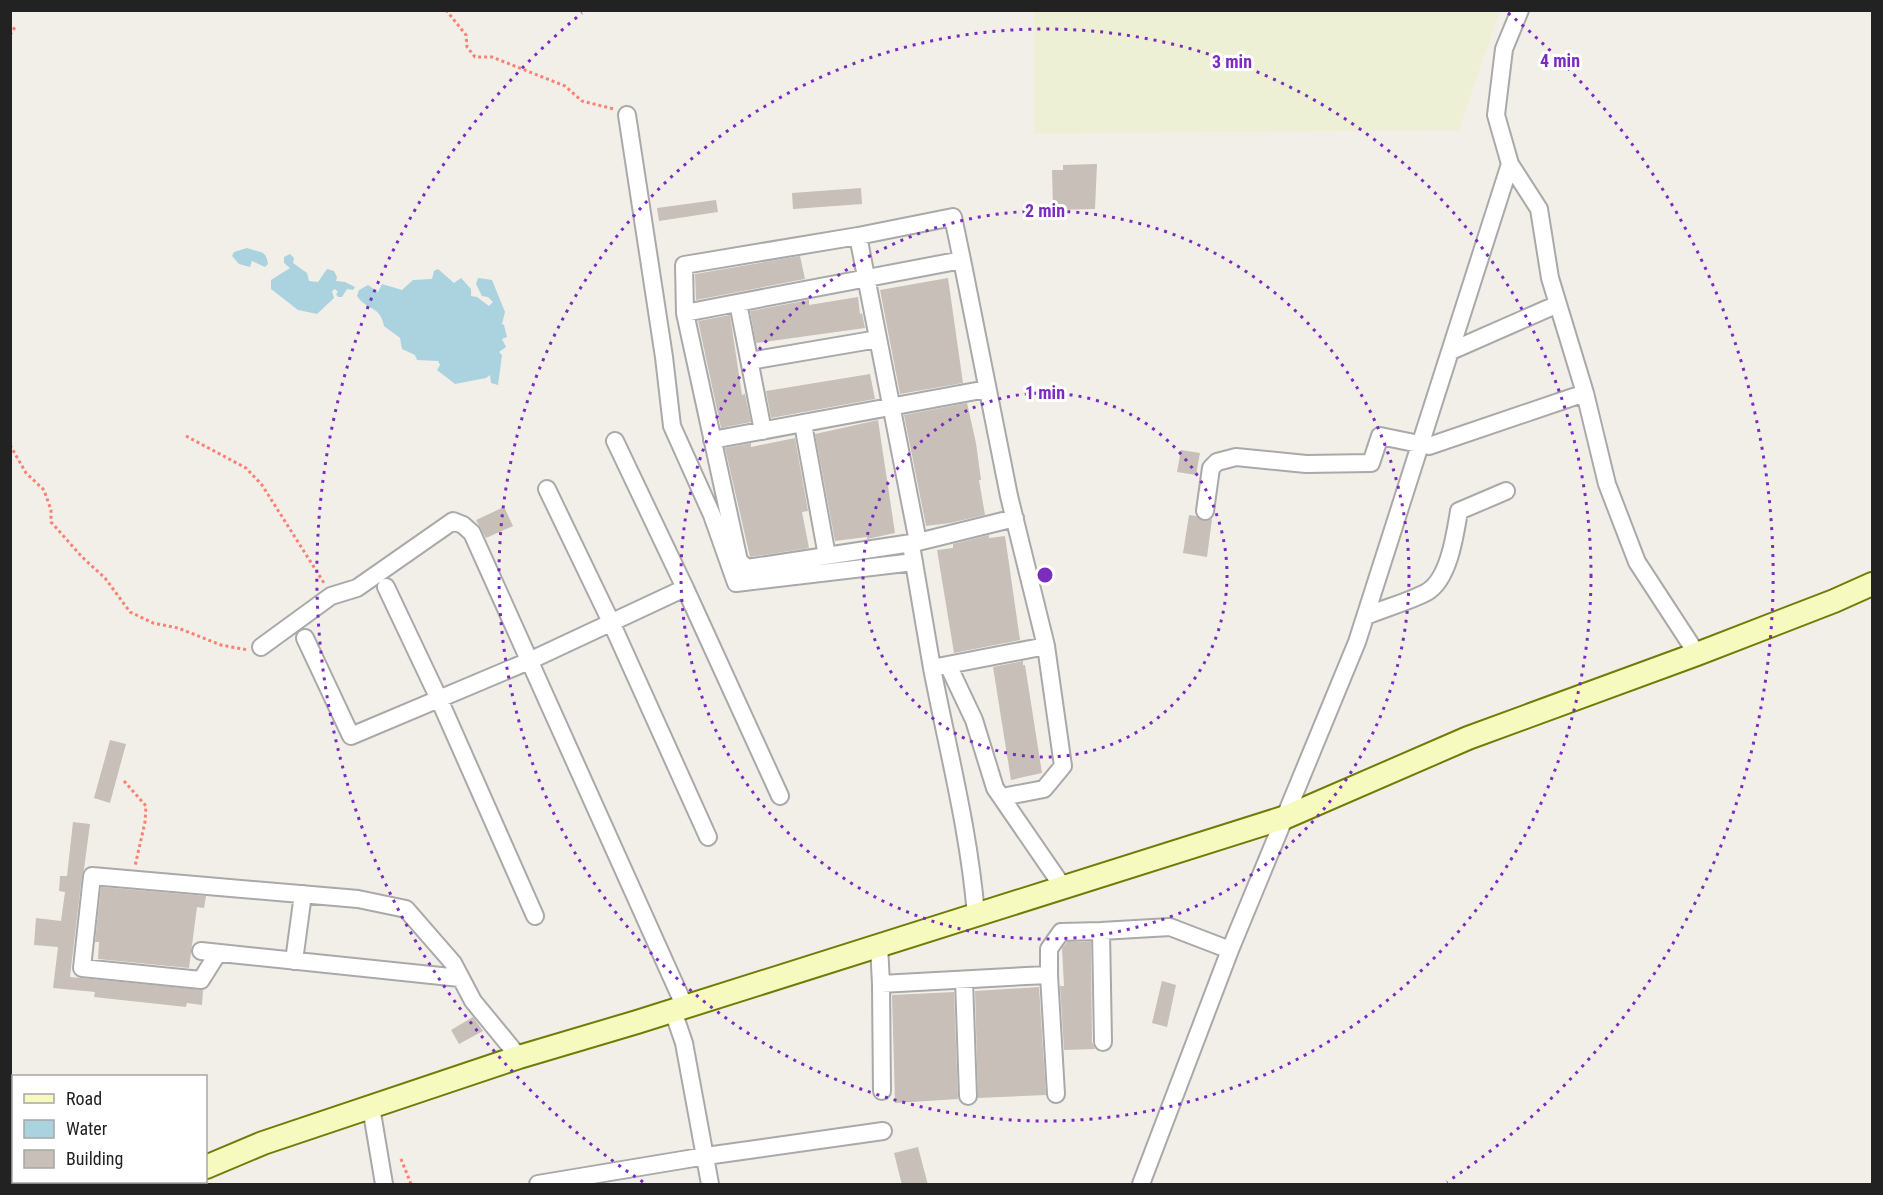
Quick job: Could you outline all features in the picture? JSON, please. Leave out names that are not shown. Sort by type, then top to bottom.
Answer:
[{"type":"main road","points":[[207,1167],[263,1143],[519,1057],[679,1009],[1286,817],[1468,738],[1697,654],[1872,584]]},
{"type":"street","points":[[1520,10],[1504,49],[1496,115],[1510,164],[1539,210],[1550,278],[1585,393],[1607,484],[1637,562],[1697,654]]},
{"type":"street","points":[[627,115],[664,357],[672,426],[712,514],[736,583],[914,562]]},
{"type":"street","points":[[1141,1185],[1230,950],[1358,642],[1510,164]]},
{"type":"street","points":[[1002,797],[1044,789],[1063,766],[1046,646],[987,389],[953,217],[858,236],[684,265],[684,313],[739,561],[747,568],[914,542],[1015,518]]},
{"type":"street","points":[[858,236],[892,408],[914,542],[914,562],[940,667],[973,874],[976,915]]},
{"type":"street","points":[[684,313],[962,260]]},
{"type":"street","points":[[738,303],[763,431]]},
{"type":"street","points":[[1451,351],[1558,304]]},
{"type":"street","points":[[750,361],[878,339]]},
{"type":"street","points":[[712,440],[987,389]]},
{"type":"street","points":[[1205,511],[1211,468],[1217,462],[1236,457],[1306,464],[1371,463],[1380,436],[1430,446],[1585,393]]},
{"type":"street","points":[[803,424],[827,556]]},
{"type":"street","points":[[615,441],[780,796]]},
{"type":"street","points":[[547,489],[611,622],[708,837]]},
{"type":"street","points":[[1366,616],[1429,591],[1443,574],[1453,545],[1459,511],[1506,491]]},
{"type":"street","points":[[261,647],[331,596],[357,588],[428,536],[453,521],[463,525],[472,533],[679,1009],[710,1185]]},
{"type":"street","points":[[386,587],[439,699],[535,916]]},
{"type":"street","points":[[305,638],[351,736],[529,661],[684,588]]},
{"type":"street","points":[[940,667],[1046,646]]},
{"type":"street","points":[[940,667],[974,720],[995,788],[1063,887]]},
{"type":"street","points":[[460,978],[210,952],[201,980],[82,968],[92,876],[358,899],[406,909],[453,963],[473,1001],[519,1057]]},
{"type":"street","points":[[294,961],[303,894]]},
{"type":"street","points":[[1056,1095],[1048,949],[1061,932],[1170,927],[1230,950]]},
{"type":"street","points":[[1101,931],[1103,1042]]},
{"type":"street","points":[[879,945],[882,1091]]},
{"type":"street","points":[[881,984],[1049,975]]},
{"type":"street","points":[[964,980],[968,1096]]},
{"type":"street","points":[[370,1107],[384,1185]]},
{"type":"street","points":[[538,1185],[706,1156],[883,1131]]},
{"type":"path","points":[[446,10],[466,35],[467,47],[475,57],[492,57],[565,86],[582,101],[612,108],[627,115]]},
{"type":"path","points":[[10,35],[15,27]]},
{"type":"path","points":[[186,436],[246,468],[261,485],[324,583],[345,592]]},
{"type":"path","points":[[10,445],[26,473],[44,490],[51,510],[51,522],[82,557],[105,578],[130,612],[153,623],[178,628],[221,645],[246,650],[261,647]]},
{"type":"path","points":[[124,781],[146,806],[146,822],[130,879]]},
{"type":"path","points":[[401,1159],[411,1185]]},
{"type":"green space","points":[[1034,10],[1500,11],[1459,130],[1034,134]]},
{"type":"water","points":[[247,248],[264,254],[268,264],[265,267],[252,261],[250,267],[239,264],[232,256],[234,252]]},
{"type":"water","points":[[290,254],[294,258],[293,263],[307,273],[309,281],[318,282],[327,269],[334,271],[336,281],[355,287],[353,290],[347,289],[342,297],[338,297],[335,289],[332,291],[334,298],[317,314],[298,310],[271,289],[271,280],[290,268],[284,263],[284,257]]},
{"type":"water","points":[[438,269],[454,283],[461,278],[471,289],[471,296],[477,297],[489,306],[493,302],[488,297],[482,296],[476,284],[478,278],[492,280],[505,312],[502,324],[507,337],[502,339],[506,347],[499,352],[502,355],[498,385],[491,383],[490,375],[486,378],[455,384],[437,370],[440,365],[438,361],[417,360],[415,355],[402,349],[400,338],[384,326],[380,315],[357,296],[359,290],[368,285],[378,292],[382,284],[402,290],[413,280],[432,279],[434,271]]},
{"type":"building","points":[[1097,164],[1095,209],[1053,210],[1052,170],[1063,170],[1063,165]]},
{"type":"building","points":[[861,188],[862,204],[793,209],[792,193]]},
{"type":"building","points":[[716,200],[718,212],[659,221],[657,208]]},
{"type":"building","points":[[800,256],[805,279],[696,300],[695,274]]},
{"type":"building","points":[[948,278],[963,383],[900,394],[880,290]]},
{"type":"building","points":[[858,297],[865,328],[756,343],[750,311],[809,300],[809,305]]},
{"type":"building","points":[[730,315],[742,395],[745,394],[751,422],[721,428],[698,321]]},
{"type":"building","points":[[870,374],[875,399],[771,418],[766,391]]},
{"type":"building","points":[[967,403],[976,443],[985,515],[926,526],[904,415]]},
{"type":"building","points":[[878,420],[895,533],[867,539],[867,537],[835,541],[815,434]]},
{"type":"building","points":[[795,438],[808,511],[802,512],[809,548],[750,557],[725,448],[751,443],[751,447]]},
{"type":"building","points":[[1181,450],[1200,453],[1196,475],[1177,472]]},
{"type":"building","points":[[504,507],[513,526],[486,538],[476,520]]},
{"type":"building","points":[[1189,515],[1196,516],[1203,521],[1212,519],[1207,557],[1183,553]]},
{"type":"building","points":[[989,535],[989,538],[1005,536],[1020,640],[954,653],[937,550],[953,548],[953,544]]},
{"type":"building","points":[[1023,661],[1042,773],[1011,780],[993,667]]},
{"type":"building","points":[[110,740],[126,744],[110,803],[94,798]]},
{"type":"building","points":[[73,822],[90,824],[70,977],[203,990],[202,1005],[187,1003],[186,1007],[94,997],[95,992],[53,988],[58,947],[34,945],[36,918],[61,921],[65,892],[59,891],[60,876],[67,876]]},
{"type":"building","points":[[101,887],[206,896],[204,908],[197,907],[189,968],[98,959],[99,942],[95,942]]},
{"type":"building","points":[[1067,942],[1091,942],[1092,1042],[1095,1049],[1064,1050],[1060,986],[1064,986],[1062,948]]},
{"type":"building","points":[[1162,981],[1176,985],[1167,1027],[1152,1023]]},
{"type":"building","points":[[1039,987],[1046,1095],[978,1098],[975,991]]},
{"type":"building","points":[[954,992],[958,1099],[895,1103],[892,995]]},
{"type":"building","points":[[473,1017],[483,1031],[459,1044],[451,1030]]},
{"type":"building","points":[[918,1147],[928,1185],[902,1185],[894,1153]]}]
